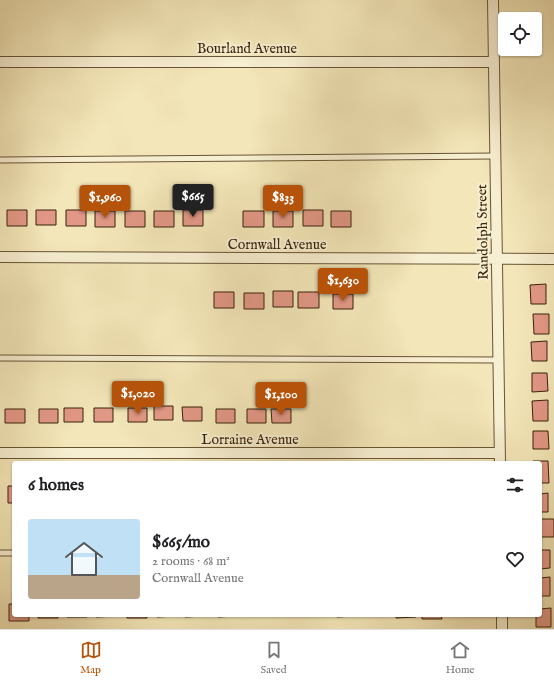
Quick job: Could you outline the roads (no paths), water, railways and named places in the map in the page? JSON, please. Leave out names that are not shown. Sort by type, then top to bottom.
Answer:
[{"type":"street","name":"Randolph Street","points":[[493,0],[499,458]]},
{"type":"street","name":"Bourland Avenue","points":[[0,62],[494,62]]},
{"type":"street","name":"Cornwall Avenue","points":[[0,257],[554,259]]},
{"type":"street","name":"Lorraine Avenue","points":[[0,453],[499,458]]},
{"type":"street","points":[[502,617],[502,629]]},
{"type":"lane","points":[[0,160],[495,156]]},
{"type":"lane","points":[[0,358],[498,360]]},
{"type":"lane","points":[[0,553],[12,553]]}]
